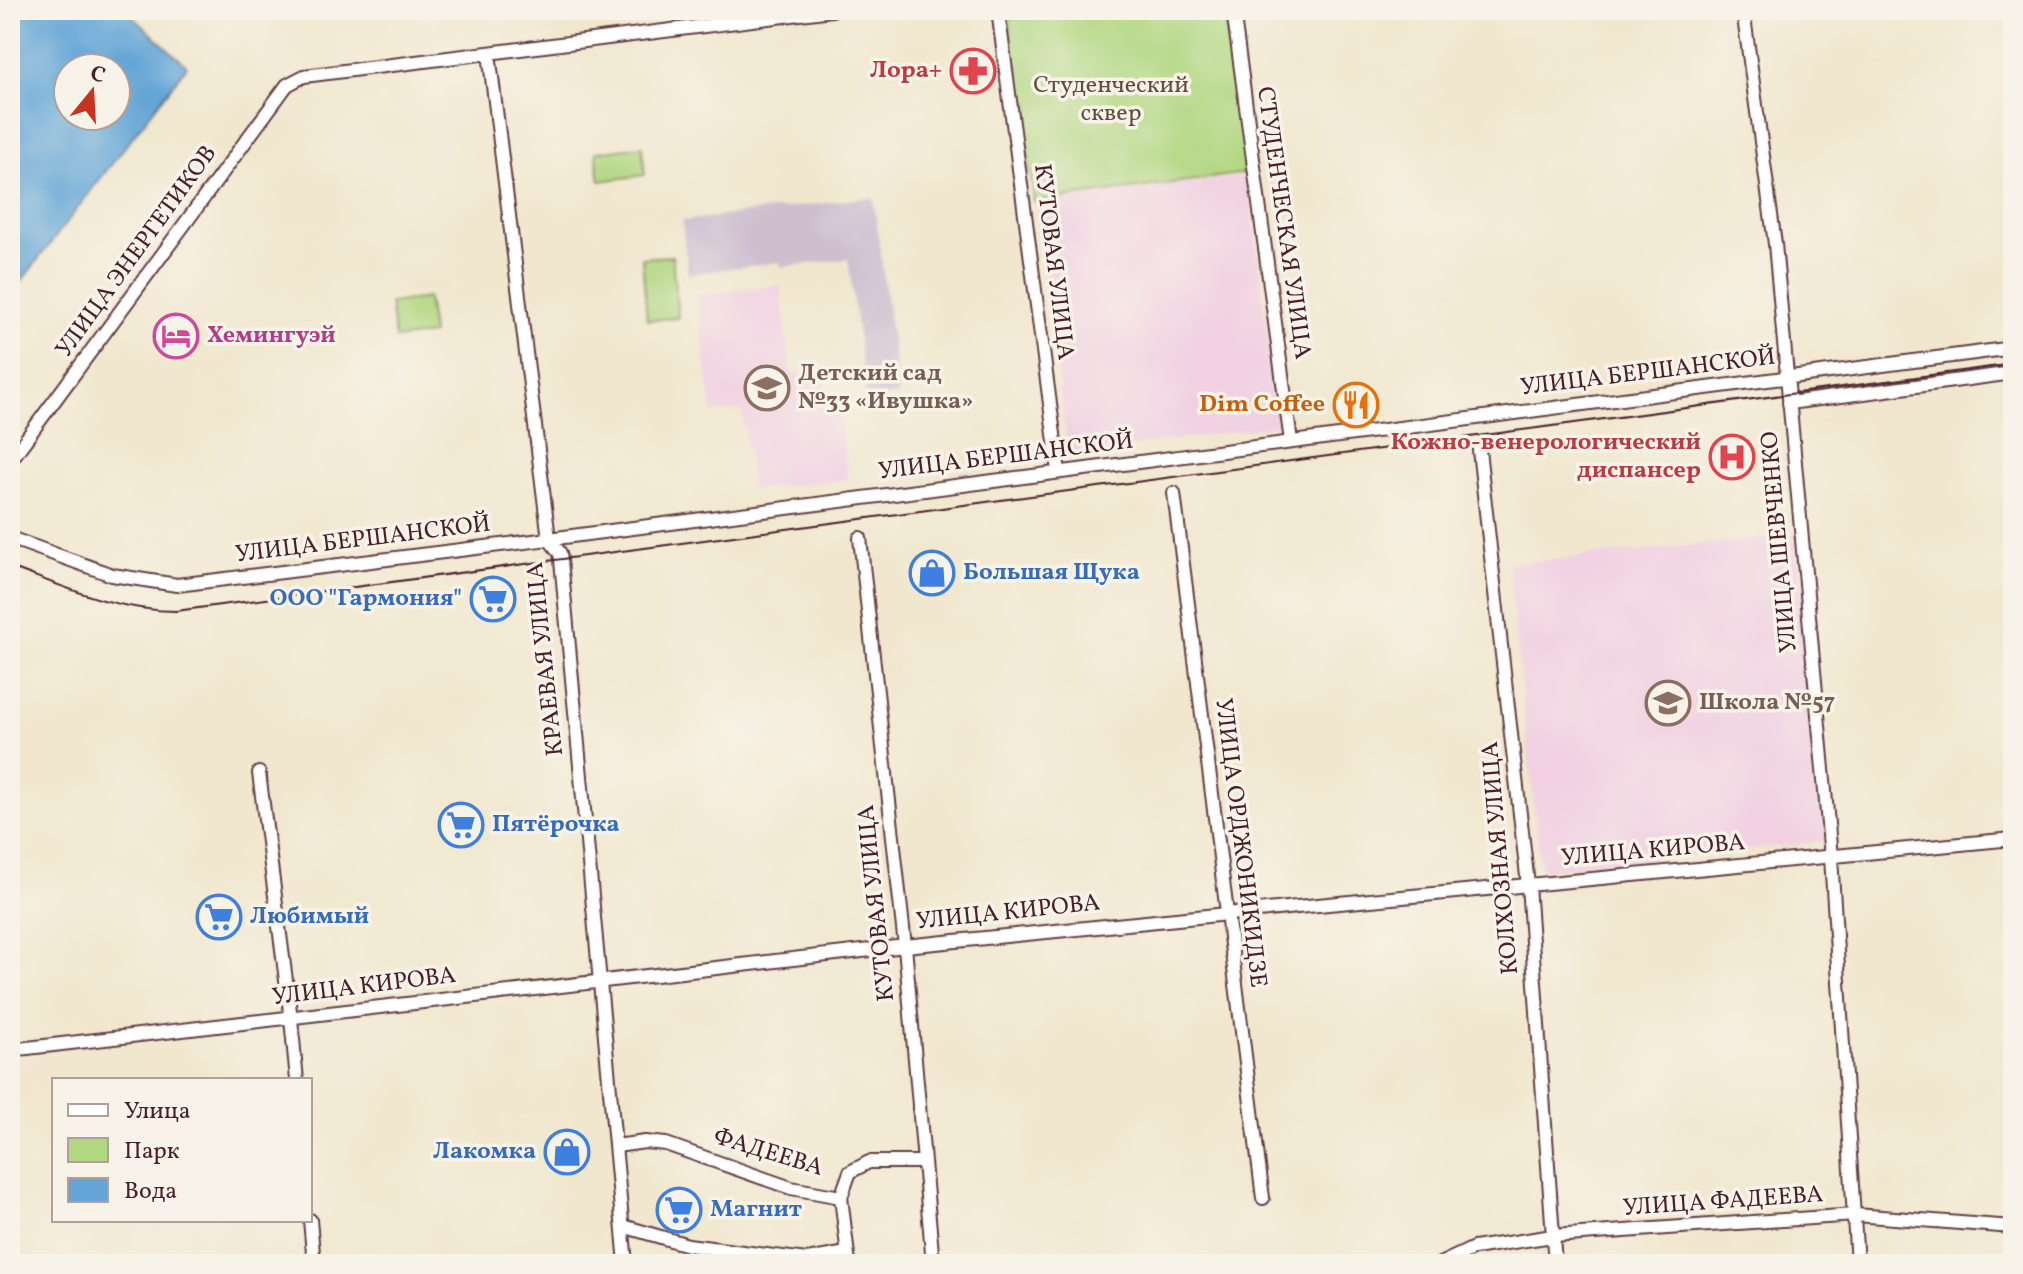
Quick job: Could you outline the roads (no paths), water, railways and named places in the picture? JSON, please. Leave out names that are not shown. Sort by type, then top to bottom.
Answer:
[{"type":"street","points":[[489,53],[832,10]]},
{"type":"street","name":"КУТОВАЯ УЛИЦА","points":[[998,10],[1059,472]]},
{"type":"street","name":"СТУДЕНЧЕСКАЯ УЛИЦА","points":[[1233,10],[1291,442]]},
{"type":"street","name":"УЛИЦА ШЕВЧЕНКО","points":[[1743,10],[1775,244],[1831,857],[1857,1264]]},
{"type":"street","name":"УЛИЦА ЭНЕРГЕТИКОВ","points":[[10,461],[287,85],[304,76],[489,53]]},
{"type":"street","name":"КРАЕВАЯ УЛИЦА","points":[[489,53],[549,539],[560,553],[561,560],[626,1264]]},
{"type":"street","name":"УЛИЦА БЕРШАНСКОЙ","points":[[10,538],[112,575],[177,585],[2013,348]]},
{"type":"street","name":"УЛИЦА БЕРШАНСКОЙ","points":[[1789,403],[2013,373]]},
{"type":"street","name":"КОЛХОЗНАЯ УЛИЦА","points":[[1479,450],[1528,885],[1555,1264]]},
{"type":"street","name":"УЛИЦА ОРДЖОНИКИДЗЕ","points":[[1174,493],[1263,1198]]},
{"type":"street","name":"КУТОВАЯ УЛИЦА","points":[[860,538],[905,946],[933,1264]]},
{"type":"street","points":[[259,773],[297,1078]]},
{"type":"street","name":"УЛИЦА КИРОВА","points":[[10,1050],[291,1019],[600,979],[905,946],[2013,839]]},
{"type":"street","name":"ФАДЕЕВА","points":[[616,1146],[645,1142],[666,1144],[791,1188],[841,1197],[848,1258]]},
{"type":"street","points":[[841,1197],[850,1172],[869,1162],[922,1162]]},
{"type":"street","name":"УЛИЦА ФАДЕЕВА","points":[[1440,1264],[1474,1248],[1553,1236],[1855,1215],[2013,1227]]},
{"type":"street","points":[[310,1222],[314,1264]]},
{"type":"street","points":[[623,1226],[688,1245],[807,1260],[848,1258]]},
{"type":"water","points":[[10,10],[126,10],[187,66],[10,296]]},
{"type":"tram line","points":[[10,567],[112,602],[176,611],[2013,364]]},
{"type":"place","name":"Лора+","points":[[973,71]]},
{"type":"place","name":"Хемингуэй","points":[[176,336]]},
{"type":"place","name":"Детский сад №33 «Ивушка»","points":[[767,388]]},
{"type":"place","name":"Dim Coffee","points":[[1356,405]]},
{"type":"place","name":"Кожно-венерологический диспансер","points":[[1732,457]]},
{"type":"place","name":"Большая Щука","points":[[932,573]]},
{"type":"place","name":"ООО \"Гармония\"","points":[[493,599]]},
{"type":"place","name":"Школа №57","points":[[1668,703]]},
{"type":"place","name":"Пятёрочка","points":[[461,825]]},
{"type":"place","name":"Любимый","points":[[219,917]]},
{"type":"place","name":"Лакомка","points":[[567,1152]]},
{"type":"place","name":"Магнит","points":[[679,1210]]},
{"type":"park label","name":"Студенческий сквер","points":[[1111,100]]}]
